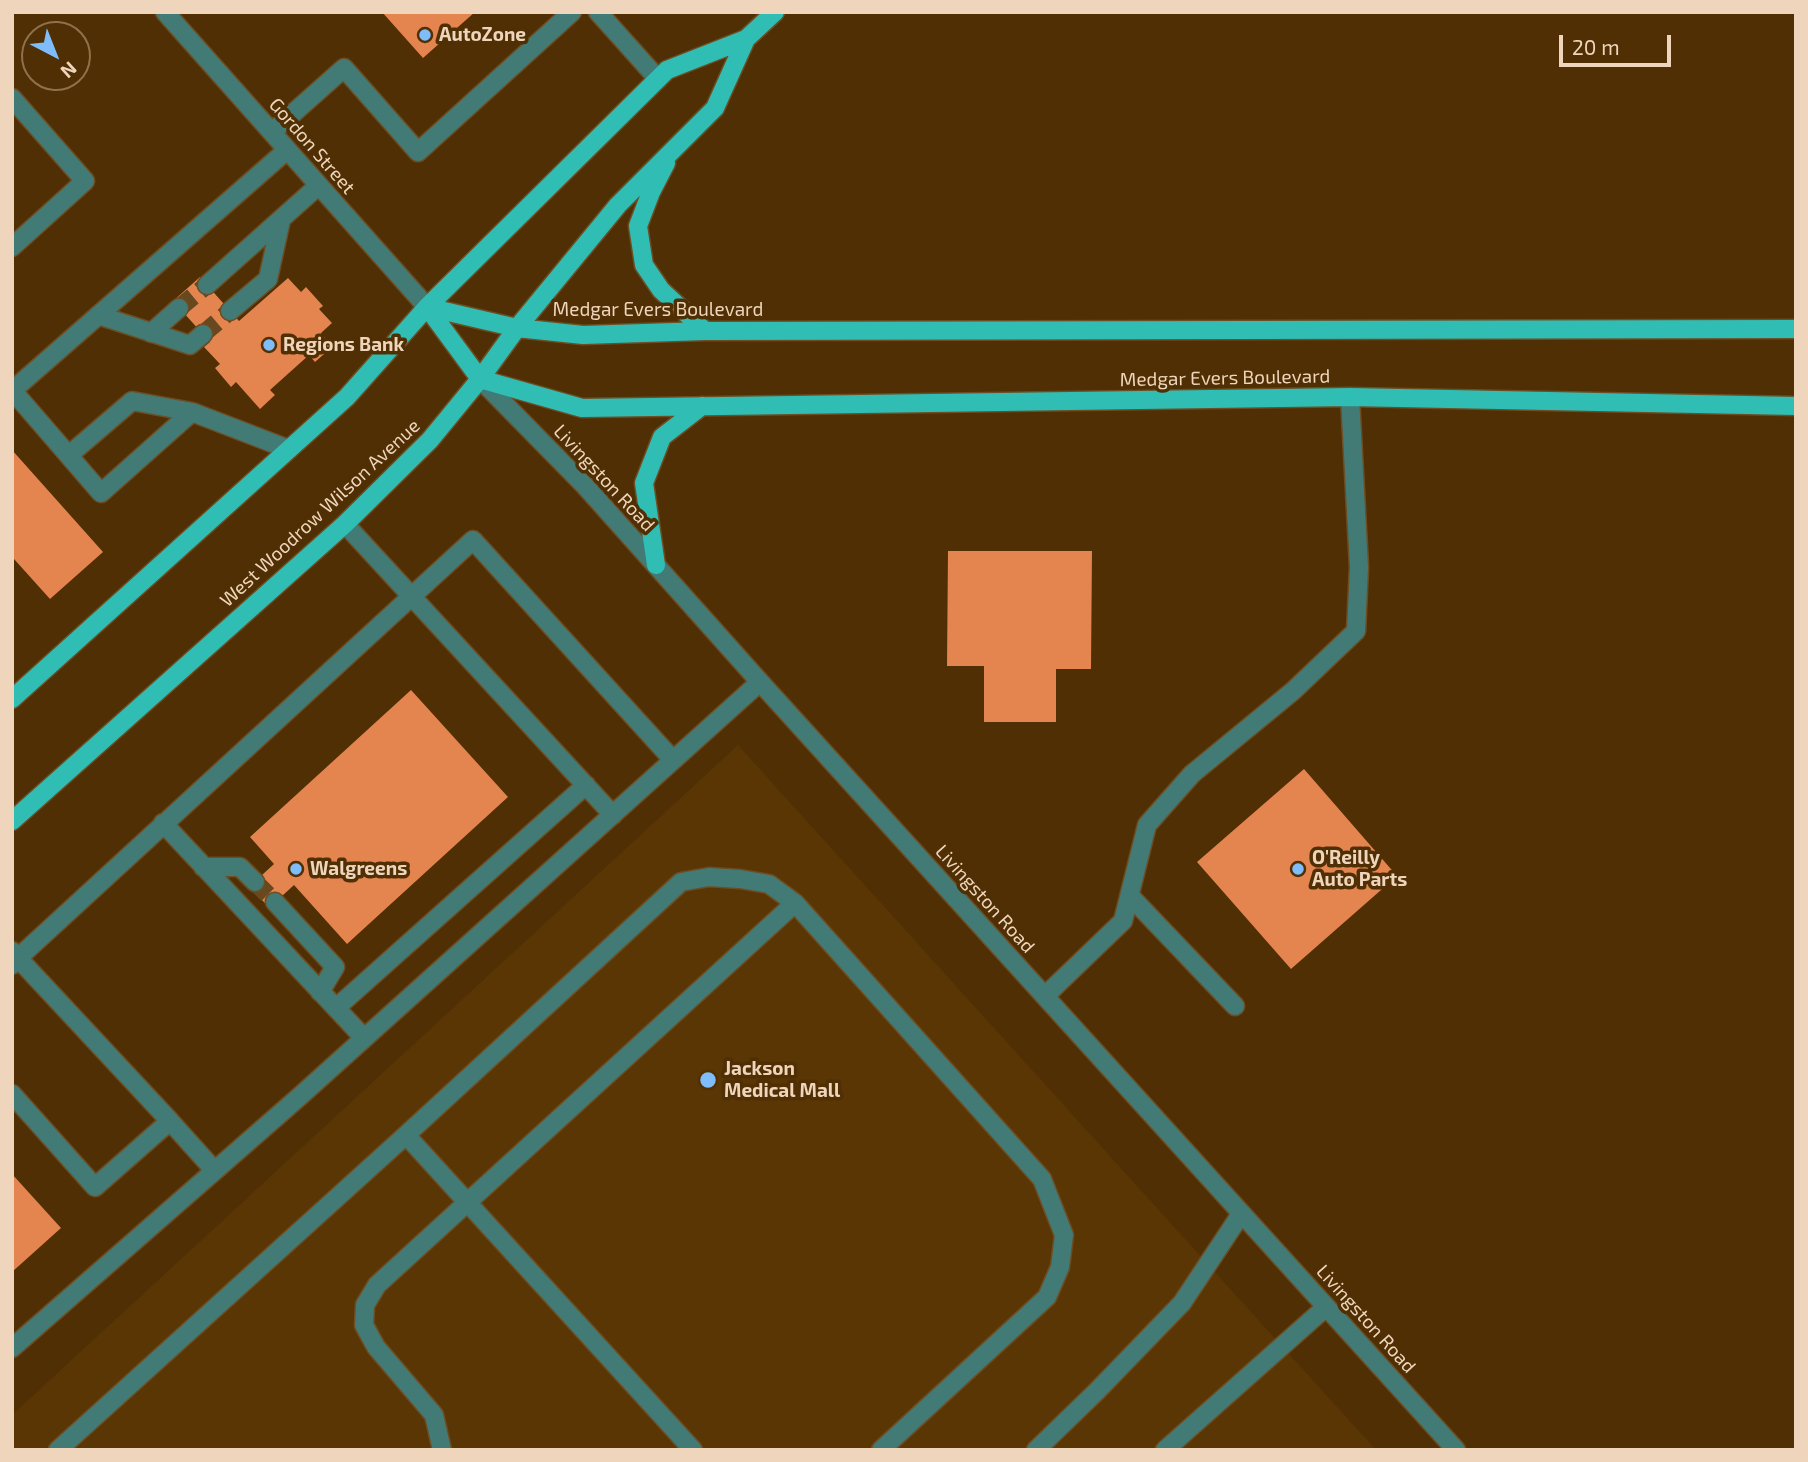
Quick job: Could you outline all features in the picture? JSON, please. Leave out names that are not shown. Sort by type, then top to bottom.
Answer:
[{"type":"main road","name":"West Woodrow Wilson Avenue","points":[[12,699],[347,397],[427,307],[667,70],[746,39],[775,12]]},
{"type":"main road","name":"West Woodrow Wilson Avenue","points":[[12,821],[345,524],[430,440],[618,205],[715,108],[746,39]]},
{"type":"main road","points":[[676,145],[651,192],[638,226],[644,265],[661,290],[705,331]]},
{"type":"main road","points":[[427,307],[480,379]]},
{"type":"main road","name":"Medgar Evers Boulevard","points":[[427,307],[517,328],[583,335],[705,331],[1796,328]]},
{"type":"main road","name":"Medgar Evers Boulevard","points":[[480,379],[582,408],[1350,397],[1796,406]]},
{"type":"main road","points":[[656,565],[644,484],[662,437],[702,406]]},
{"type":"street","name":"Gordon Street","points":[[165,12],[427,307]]},
{"type":"street","points":[[272,132],[344,68],[418,152],[572,12]]},
{"type":"street","points":[[597,12],[658,79]]},
{"type":"street","points":[[12,98],[85,181],[12,247]]},
{"type":"street","points":[[192,412],[101,493],[12,390],[287,150]]},
{"type":"street","points":[[207,285],[318,186]]},
{"type":"street","points":[[230,311],[268,279],[281,220]]},
{"type":"street","points":[[151,333],[179,308]]},
{"type":"street","points":[[98,315],[190,345],[203,334]]},
{"type":"street","name":"Livingston Road","points":[[480,379],[586,486],[760,682],[1456,1450]]},
{"type":"street","points":[[1045,996],[1123,921],[1147,825],[1192,774],[1293,691],[1356,631],[1359,567],[1350,397]]},
{"type":"street","points":[[69,455],[132,401],[192,412],[288,449]]},
{"type":"street","points":[[345,524],[613,815]]},
{"type":"street","points":[[214,1170],[14,958],[473,540],[673,760]]},
{"type":"street","points":[[12,1348],[365,1038],[760,682]]},
{"type":"street","points":[[336,1008],[586,785]]},
{"type":"street","points":[[163,823],[365,1038]]},
{"type":"street","points":[[203,867],[240,867],[254,882]]},
{"type":"street","points":[[58,1450],[681,882],[709,877],[769,884],[795,903],[1042,1179],[1064,1235],[1060,1267],[1047,1297],[881,1450]]},
{"type":"street","points":[[1130,896],[1234,1006]]},
{"type":"street","points":[[275,902],[335,967],[320,992]]},
{"type":"street","points":[[442,1450],[434,1415],[376,1347],[364,1325],[365,1305],[377,1285],[795,903]]},
{"type":"street","points":[[12,1094],[96,1187],[170,1121]]},
{"type":"street","points":[[406,1135],[693,1450]]},
{"type":"street","points":[[1036,1450],[1182,1303],[1241,1213]]},
{"type":"street","points":[[1165,1450],[1326,1307]]},
{"type":"shaded area","name":"Jackson Medical Mall","points":[[738,745],[1376,1450],[12,1450],[12,1415]]},
{"type":"building","name":"AutoZone","points":[[382,12],[475,12],[423,58]]},
{"type":"building","name":"Regions Bank","points":[[200,277],[239,321],[288,278],[301,292],[306,287],[323,306],[319,309],[332,323],[321,333],[332,347],[315,362],[309,355],[270,390],[275,395],[260,409],[236,382],[231,387],[215,368],[220,364],[204,347],[210,342],[173,301]]},
{"type":"building","points":[[12,450],[103,552],[50,599],[14,559],[12,561]]},
{"type":"building","points":[[948,551],[1092,551],[1091,669],[1056,669],[1056,722],[984,722],[984,666],[947,666]]},
{"type":"building","name":"Walgreens","points":[[411,690],[508,797],[347,944],[294,885],[269,908],[250,886],[274,864],[250,837]]},
{"type":"building","name":"O'Reilly Auto Parts","points":[[1304,769],[1397,876],[1291,969],[1197,862]]},
{"type":"building","points":[[12,1174],[61,1228],[12,1272]]},
{"type":"tunnel","points":[[179,308],[207,285]]},
{"type":"tunnel","points":[[203,334],[230,311]]},
{"type":"tunnel","points":[[255,882],[275,902]]},
{"type":"place","name":"AutoZone","points":[[425,35]]},
{"type":"place","name":"Regions Bank","points":[[269,345]]},
{"type":"place","name":"Walgreens","points":[[296,869]]},
{"type":"place","name":"O'Reilly Auto Parts","points":[[1298,869]]},
{"type":"place","name":"Jackson Medical Mall","points":[[708,1080]]}]
